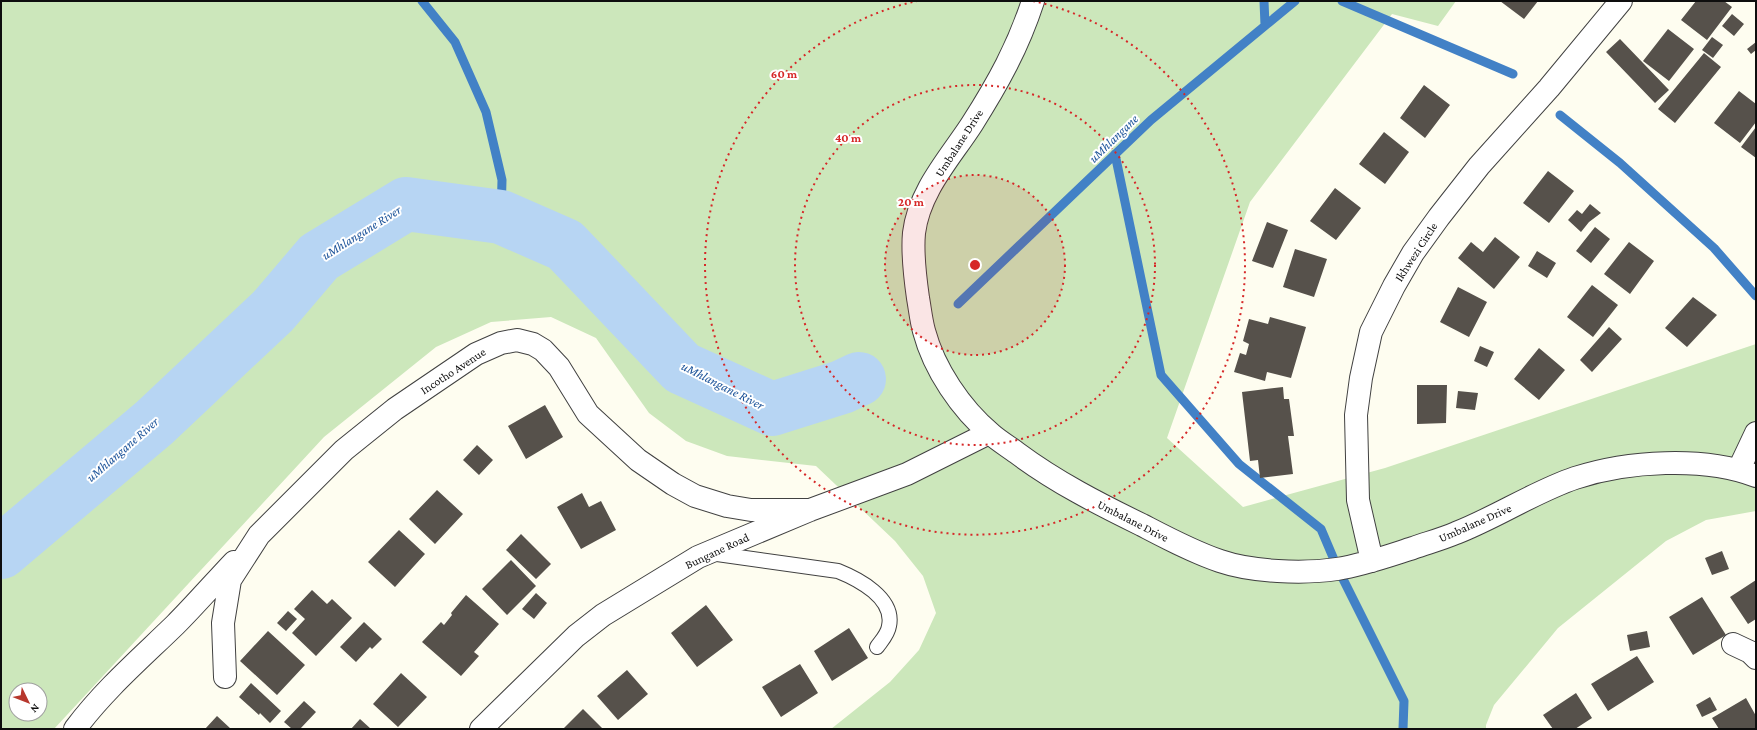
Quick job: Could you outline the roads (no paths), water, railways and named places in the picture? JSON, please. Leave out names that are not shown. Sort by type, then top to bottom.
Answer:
[{"type":"street","name":"Umbalane Drive","points":[[1033,1],[1014,52],[996,86],[972,126],[927,191],[919,211],[914,232],[916,284],[924,331],[931,350],[955,395],[970,414],[989,433],[1029,462],[1080,494],[1181,545],[1220,562],[1254,569],[1309,572],[1338,569],[1372,561],[1455,534],[1546,490],[1574,478],[1600,471],[1631,466],[1689,462],[1747,472]]},
{"type":"street","name":"Ikhwezi Circle","points":[[1372,561],[1358,500],[1356,415],[1361,378],[1371,332],[1394,286],[1413,253],[1439,217],[1479,166],[1549,88],[1621,1]]},
{"type":"street","name":"Incotho Avenue","points":[[225,677],[223,623],[230,580],[259,534],[344,450],[395,409],[476,354],[501,343],[516,340],[533,344],[543,350],[559,368],[588,414],[638,460],[673,484],[695,496],[727,506],[751,510],[810,510]]},
{"type":"street","name":"Bungane Road","points":[[481,729],[576,636],[592,623],[636,594],[708,553],[810,510],[907,474],[989,433]]},
{"type":"street","points":[[1747,472],[1756,433]]},
{"type":"street","points":[[75,729],[116,680],[176,624],[259,534]]},
{"type":"street","points":[[1733,644],[1750,652],[1756,658]]},
{"type":"lane","points":[[708,553],[838,571],[848,575],[878,596],[886,605],[890,625],[885,636],[877,647]]},
{"type":"waterway","points":[[422,1],[455,42],[486,112],[502,180],[501,217]]},
{"type":"waterway","points":[[1264,1],[1265,25]]},
{"type":"waterway","name":"uMhlangane","points":[[958,304],[1151,120],[1295,1]]},
{"type":"waterway","points":[[1342,1],[1513,74]]},
{"type":"waterway","points":[[1560,115],[1620,163],[1714,248],[1756,296]]},
{"type":"waterway","points":[[1115,154],[1161,375],[1239,464],[1321,529],[1338,569],[1404,701],[1403,729]]},
{"type":"waterway","name":"uMhlangane River","points":[[1,552],[154,423],[273,311],[319,257],[406,204],[501,217],[565,245],[682,368],[772,409],[842,387],[859,379]]}]
